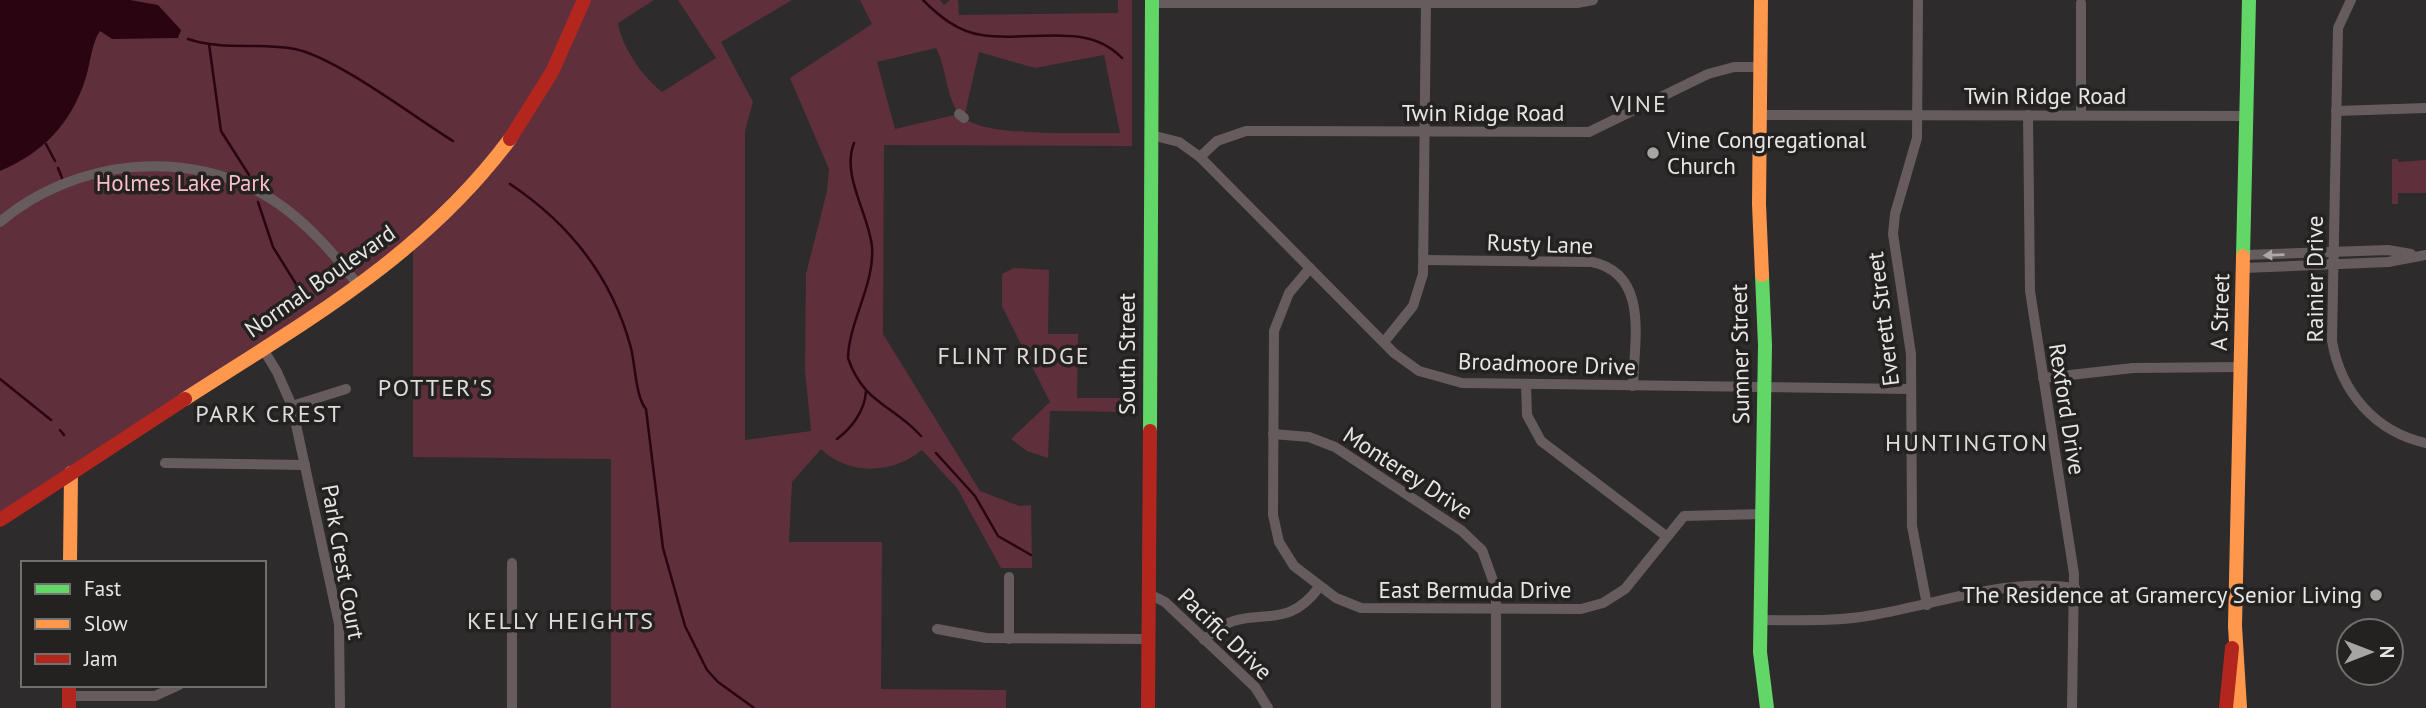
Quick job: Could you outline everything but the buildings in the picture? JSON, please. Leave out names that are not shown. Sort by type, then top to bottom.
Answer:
[{"type":"main road","name":"Normal Boulevard","points":[[0,520],[359,286],[431,229],[492,164],[550,76],[584,0]]},
{"type":"main road","name":"Sumner Street","points":[[1761,0],[1759,204],[1764,297],[1764,388],[1760,620],[1761,667],[1767,708]]},
{"type":"main road","name":"A Street","points":[[2239,708],[2235,626],[2249,0]]},
{"type":"main road","name":"South Street","points":[[1148,708],[1152,1]]},
{"type":"main road","points":[[70,561],[71,473]]},
{"type":"main road","name":"A Street","points":[[2226,708],[2235,626]]},
{"type":"street","points":[[1152,1],[1577,3],[1593,0]]},
{"type":"street","name":"Rainier Drive","points":[[2351,0],[2338,28],[2332,341],[2344,380],[2359,404],[2375,420],[2397,433],[2426,443]]},
{"type":"street","name":"Everett Street","points":[[1918,1],[1918,115],[1914,157],[1899,198],[1893,234],[1908,327],[1911,389],[1910,504],[1927,605]]},
{"type":"street","points":[[1384,342],[1413,306],[1424,260],[1426,3]]},
{"type":"street","points":[[2081,4],[2081,116]]},
{"type":"street","name":"Twin Ridge Road","points":[[1200,157],[1217,141],[1246,131],[1589,132],[1708,74],[1734,67],[1760,67]]},
{"type":"street","points":[[2336,111],[2426,108]]},
{"type":"street","name":"Twin Ridge Road","points":[[1760,115],[2247,116]]},
{"type":"street","name":"Rexford Drive","points":[[2028,115],[2028,260],[2075,588],[2072,708]]},
{"type":"street","name":"Broadmoore Drive","points":[[1151,135],[1179,142],[1200,157],[1405,362],[1435,377],[1462,383],[1911,389]]},
{"type":"street","points":[[0,222],[32,199],[81,178],[137,167],[180,168],[235,181],[274,200],[317,237],[359,286]]},
{"type":"street","points":[[2244,261],[2334,252],[2392,250],[2421,255]]},
{"type":"street","points":[[2244,261],[2333,265],[2388,262],[2421,255]]},
{"type":"street","name":"Rusty Lane","points":[[1424,260],[1592,262],[1611,268],[1624,279],[1634,299],[1633,386]]},
{"type":"street","name":"East Bermuda Drive","points":[[1311,268],[1289,293],[1277,321],[1273,434],[1275,532],[1294,566],[1319,587],[1348,604],[1374,610],[1573,610],[1603,603],[1633,581],[1679,519],[1691,513],[1763,514]]},
{"type":"street","name":"Park Crest Court","points":[[263,349],[292,406],[305,465],[339,624],[340,708]]},
{"type":"street","points":[[2043,378],[2133,368],[2241,367]]},
{"type":"street","points":[[1525,384],[1527,415],[1541,441],[1665,536]]},
{"type":"street","points":[[292,406],[346,389]]},
{"type":"street","name":"Monterey Drive","points":[[1273,434],[1310,437],[1335,447],[1462,531],[1489,562],[1496,589],[1496,708]]},
{"type":"street","points":[[165,463],[305,465]]},
{"type":"street","points":[[512,563],[512,708]]},
{"type":"street","points":[[1009,577],[1009,639]]},
{"type":"street","points":[[1760,620],[1845,619],[2007,589],[2060,586],[2075,588]]},
{"type":"street","points":[[1204,640],[1217,627],[1235,618],[1292,613],[1309,601],[1319,587]]},
{"type":"street","name":"Pacific Drive","points":[[1149,594],[1165,601],[1255,687],[1268,708]]},
{"type":"street","points":[[937,629],[1009,639],[1149,639]]},
{"type":"street","points":[[69,697],[155,696],[174,687]]},
{"type":"green space","name":"Holmes Lake Park","points":[[0,0],[654,0],[618,23],[634,61],[662,92],[716,58],[678,0],[792,0],[721,42],[753,102],[745,131],[745,440],[811,431],[805,370],[806,274],[827,191],[829,169],[790,78],[872,24],[860,0],[940,0],[944,5],[950,0],[958,0],[959,15],[1118,13],[1118,0],[1132,0],[1132,146],[884,145],[883,334],[980,491],[1019,506],[1031,505],[1032,568],[1001,568],[957,488],[922,450],[898,464],[871,469],[845,464],[821,449],[792,482],[789,542],[882,542],[881,689],[1006,690],[1006,708],[611,708],[611,459],[413,457],[413,246],[0,520]],"holes":[[[936,48],[951,98],[959,114],[895,129],[877,62]],[[979,52],[1035,68],[1104,55],[1120,133],[994,129],[964,118]]]},
{"type":"green space","points":[[2392,159],[2398,159],[2398,162],[2426,160],[2426,193],[2398,193],[2398,204],[2392,204]]},
{"type":"green space","points":[[1014,268],[1049,270],[1048,334],[1078,334],[1077,398],[1134,398],[1133,412],[1050,411],[1048,458],[1027,451],[1011,439],[1050,402],[1002,306],[1002,274]]},
{"type":"shaded area","points":[[0,0],[130,0],[158,5],[181,30],[178,38],[112,39],[100,31],[80,94],[64,122],[30,155],[0,171]]},
{"type":"waterway","points":[[923,0],[965,31],[1000,37],[1074,36],[1108,46],[1122,58]]},
{"type":"waterway","points":[[188,39],[215,45],[282,47],[312,55],[375,89],[453,141]]},
{"type":"waterway","points":[[209,44],[221,131],[249,175]]},
{"type":"waterway","points":[[854,143],[851,169],[870,234],[872,261],[849,344],[848,358],[854,373],[870,394],[921,436]]},
{"type":"waterway","points":[[46,144],[55,161]]},
{"type":"waterway","points":[[58,168],[62,178]]},
{"type":"waterway","points":[[510,184],[570,235],[586,254],[613,298],[631,348],[638,389],[646,409],[663,548],[685,626],[707,670],[718,682],[754,708]]},
{"type":"waterway","points":[[258,202],[273,247],[296,284]]},
{"type":"waterway","points":[[0,379],[51,420]]},
{"type":"waterway","points":[[837,439],[857,418],[866,391]]},
{"type":"waterway","points":[[60,430],[64,435]]},
{"type":"waterway","points":[[936,453],[975,496],[998,536],[1031,555]]},
{"type":"traffic: fast","points":[[1150,431],[1152,0]]},
{"type":"traffic: fast","points":[[2243,256],[2249,0]]},
{"type":"traffic: fast","points":[[1762,275],[1765,345],[1760,652],[1767,708]]},
{"type":"traffic: slow","points":[[1761,0],[1759,204],[1762,275]]},
{"type":"traffic: slow","points":[[185,399],[318,313],[401,252],[440,218],[476,181],[510,139]]},
{"type":"traffic: slow","points":[[2240,708],[2235,626],[2243,256]]},
{"type":"traffic: slow","points":[[70,561],[71,473]]},
{"type":"traffic: jam","points":[[510,139],[552,72],[584,0]]},
{"type":"traffic: jam","points":[[0,520],[185,399]]},
{"type":"traffic: jam","points":[[1148,708],[1150,431]]},
{"type":"traffic: jam","points":[[2226,708],[2232,648]]},
{"type":"traffic: jam","points":[[69,687],[69,708]]},
{"type":"place","name":"Vine Congregational Church","points":[[1653,153]]},
{"type":"place","name":"The Residence at Gramercy Senior Living","points":[[2376,595]]},
{"type":"district","name":"VINE","points":[[1639,104]]},
{"type":"district","name":"FLINT RIDGE","points":[[1014,356]]},
{"type":"district","name":"POTTER'S","points":[[436,388]]},
{"type":"district","name":"PARK CREST","points":[[269,414]]},
{"type":"district","name":"HUNTINGTON","points":[[1967,443]]},
{"type":"district","name":"KELLY HEIGHTS","points":[[561,621]]}]
